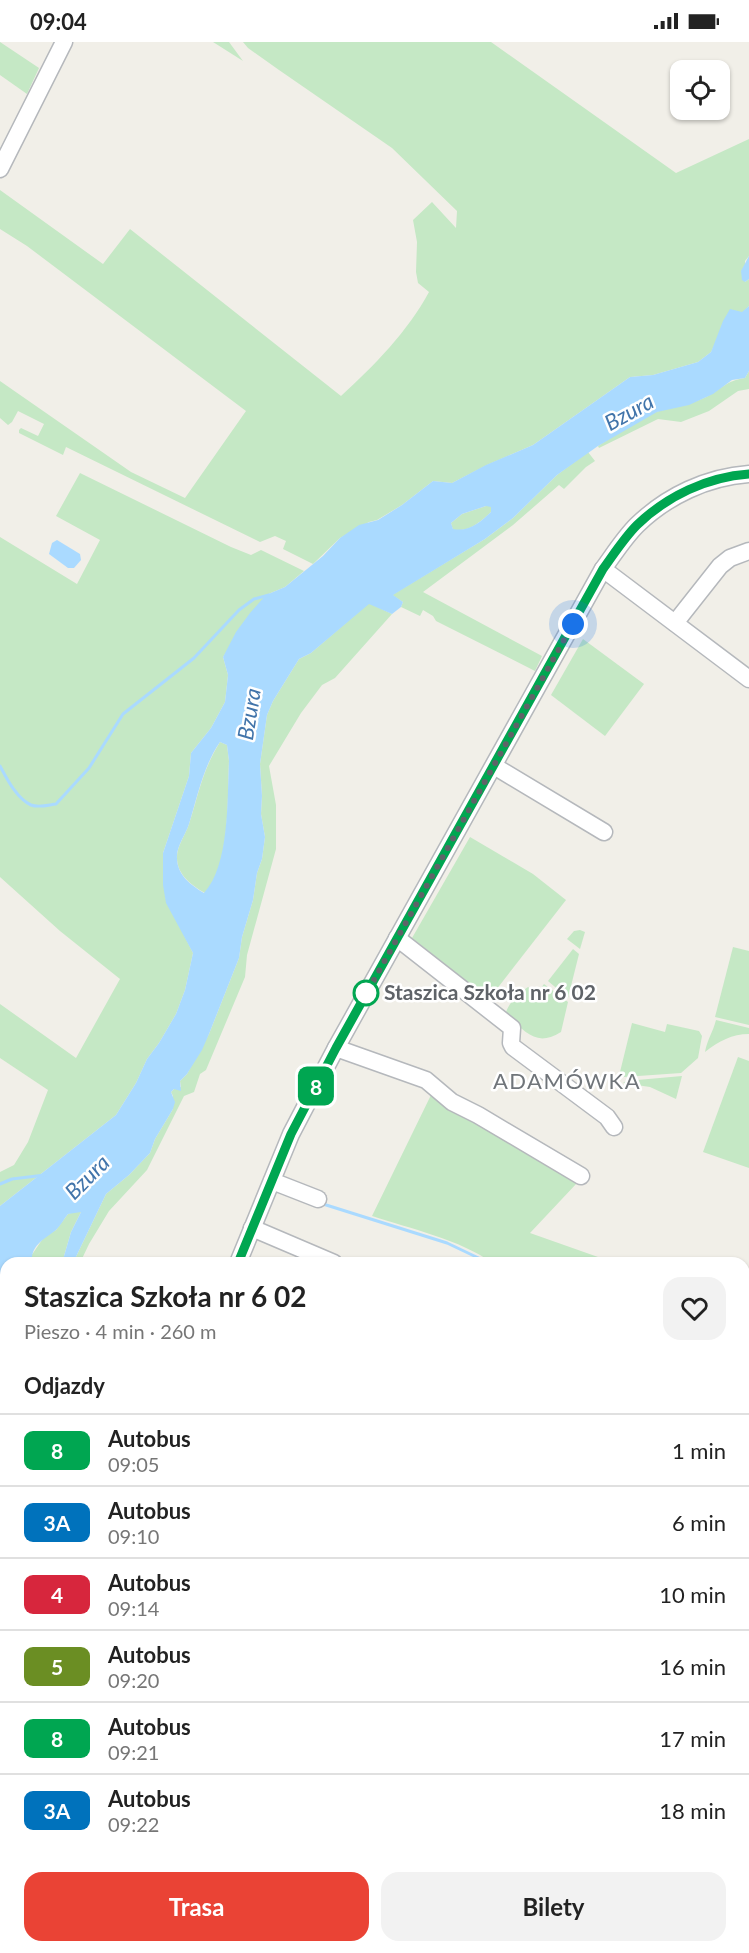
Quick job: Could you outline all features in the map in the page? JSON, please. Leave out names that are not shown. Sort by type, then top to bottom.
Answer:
[{"type":"street","points":[[0,169],[64,42]]},
{"type":"street","points":[[240,1257],[291,1134],[336,1048],[603,569],[637,526],[674,497],[706,483],[749,474]]},
{"type":"street","points":[[675,623],[729,558],[749,551]]},
{"type":"street","points":[[603,569],[749,679]]},
{"type":"street","points":[[494,766],[604,832]]},
{"type":"street","points":[[397,938],[512,1028],[513,1047],[607,1117],[614,1127]]},
{"type":"street","points":[[336,1048],[426,1080],[452,1102],[581,1176]]},
{"type":"street","points":[[272,1181],[318,1198]]},
{"type":"street","points":[[252,1228],[320,1257]]},
{"type":"green space","points":[[0,42],[39,68],[27,94],[0,75]]},
{"type":"green space","points":[[213,42],[229,42],[243,61]]},
{"type":"green space","points":[[243,42],[491,42],[676,173],[749,139],[749,256],[745,261],[745,282],[749,279],[749,306],[718,338],[711,352],[698,362],[653,375],[630,377],[533,445],[452,483],[433,481],[402,505],[340,538],[313,564],[283,549],[286,541],[275,536],[260,542],[66,447],[63,455],[19,433],[21,428],[38,436],[44,424],[18,411],[8,425],[0,418],[0,381],[131,472],[185,498],[246,411],[27,246],[0,229],[0,190],[103,264],[130,229],[341,396],[390,347],[421,306],[429,292],[418,283],[417,242],[413,220],[432,202],[456,228],[457,211],[392,148],[248,48]]},
{"type":"green space","points":[[749,371],[749,389],[738,391],[709,411],[681,422],[658,419],[599,448],[598,446],[643,418],[704,398],[728,383],[745,378]]},
{"type":"green space","points":[[588,452],[595,461],[564,489],[559,485],[513,525],[423,592],[542,656],[535,671],[436,621],[433,616],[423,610],[420,616],[401,607],[403,602],[392,595],[485,539],[513,518],[557,475]]},
{"type":"green space","points":[[80,473],[231,547],[251,555],[261,550],[304,571],[285,587],[266,595],[223,657],[228,675],[225,702],[211,728],[191,753],[189,776],[163,853],[184,935],[193,953],[185,990],[176,1014],[147,1059],[136,1083],[116,1115],[0,1206],[0,1172],[14,1165],[28,1142],[48,1090],[0,1058],[0,1004],[76,1058],[120,979],[60,931],[0,877],[0,537],[77,584],[100,540],[56,516]]},
{"type":"green space","points":[[491,506],[491,512],[479,523],[470,528],[453,530],[451,523],[462,514]]},
{"type":"green space","points":[[369,603],[392,614],[335,678],[322,685],[301,713],[269,766],[276,805],[276,849],[247,955],[245,977],[206,1070],[200,1074],[194,1092],[184,1096],[147,1170],[109,1211],[83,1257],[76,1257],[106,1194],[150,1153],[155,1139],[173,1109],[171,1092],[181,1087],[180,1081],[187,1074],[209,1034],[239,958],[265,837],[261,814],[260,764],[267,715],[299,659],[311,653]]},
{"type":"green space","points":[[583,639],[644,684],[605,736],[551,695]]},
{"type":"green space","points":[[220,742],[227,745],[229,761],[226,830],[219,865],[205,893],[183,875],[178,865],[177,854],[205,773]]},
{"type":"green space","points":[[470,837],[533,874],[566,900],[489,999],[412,938]]},
{"type":"green space","points":[[574,931],[585,932],[580,949],[567,939]]},
{"type":"green space","points":[[733,947],[749,951],[749,1025],[715,1017]]},
{"type":"green space","points":[[573,949],[579,954],[568,998],[548,981]]},
{"type":"green space","points":[[544,984],[568,1002],[561,1032],[552,1037],[538,1038],[505,1016],[511,1003],[520,993],[528,987],[537,993]]},
{"type":"green space","points":[[716,1020],[749,1028],[749,1034],[726,1039],[705,1052]]},
{"type":"green space","points":[[632,1023],[665,1032],[667,1024],[699,1031],[702,1036],[698,1058],[681,1073],[624,1077],[620,1072]]},
{"type":"green space","points":[[738,1057],[749,1061],[749,1168],[703,1152]]},
{"type":"green space","points":[[682,1076],[676,1099],[650,1087],[623,1083],[626,1081]]},
{"type":"green space","points":[[431,1095],[577,1183],[530,1233],[598,1257],[483,1257],[450,1241],[372,1216]]},
{"type":"green space","points":[[81,1212],[71,1232],[64,1257],[31,1257],[44,1237],[56,1230],[68,1214]]},
{"type":"water","points":[[749,256],[749,279],[745,282],[742,280],[741,271]]},
{"type":"water","name":"Bzura","points":[[749,306],[749,371],[745,378],[732,380],[713,394],[689,405],[657,412],[598,446],[557,475],[513,518],[485,539],[393,595],[403,602],[401,607],[392,614],[369,604],[311,653],[299,659],[267,715],[260,764],[261,814],[265,837],[239,958],[202,1050],[180,1081],[181,1091],[174,1089],[171,1092],[175,1102],[173,1109],[155,1139],[150,1153],[106,1194],[76,1257],[64,1257],[71,1232],[81,1212],[68,1214],[56,1230],[39,1243],[32,1257],[0,1257],[0,1206],[116,1115],[136,1083],[147,1059],[176,1014],[185,990],[193,953],[166,903],[163,885],[163,853],[189,776],[191,753],[211,728],[225,702],[228,675],[223,657],[236,632],[250,613],[266,595],[285,587],[323,556],[340,538],[359,525],[378,520],[433,481],[452,483],[486,465],[533,445],[630,377],[653,375],[698,362],[711,352],[730,309],[742,312]],"holes":[[[486,506],[491,507],[491,512],[479,523],[470,528],[453,529],[451,523],[462,514]],[[220,742],[227,745],[229,761],[223,849],[219,866],[204,893],[190,883],[179,870],[177,854],[205,771]]]},
{"type":"water","points":[[57,540],[80,554],[81,560],[74,568],[68,568],[49,554],[52,543]]},
{"type":"waterway","points":[[0,766],[13,788],[26,802],[37,806],[56,804],[89,768],[123,714],[194,658],[239,610],[254,599],[269,595]]},
{"type":"waterway","points":[[0,1184],[12,1179],[45,1175]]},
{"type":"waterway","points":[[323,1204],[447,1243],[476,1257]]},
{"type":"bus line","name":"8","points":[[240,1257],[291,1134],[336,1048],[603,569],[626,537],[660,506],[706,483],[749,474]]},
{"type":"place","name":"Staszica Szkoła nr 6 02","points":[[366,993]]},
{"type":"district","name":"ADAMÓWKA","points":[[567,1081]]},
{"type":"route","points":[[366,993],[365,996],[573,624]]}]
